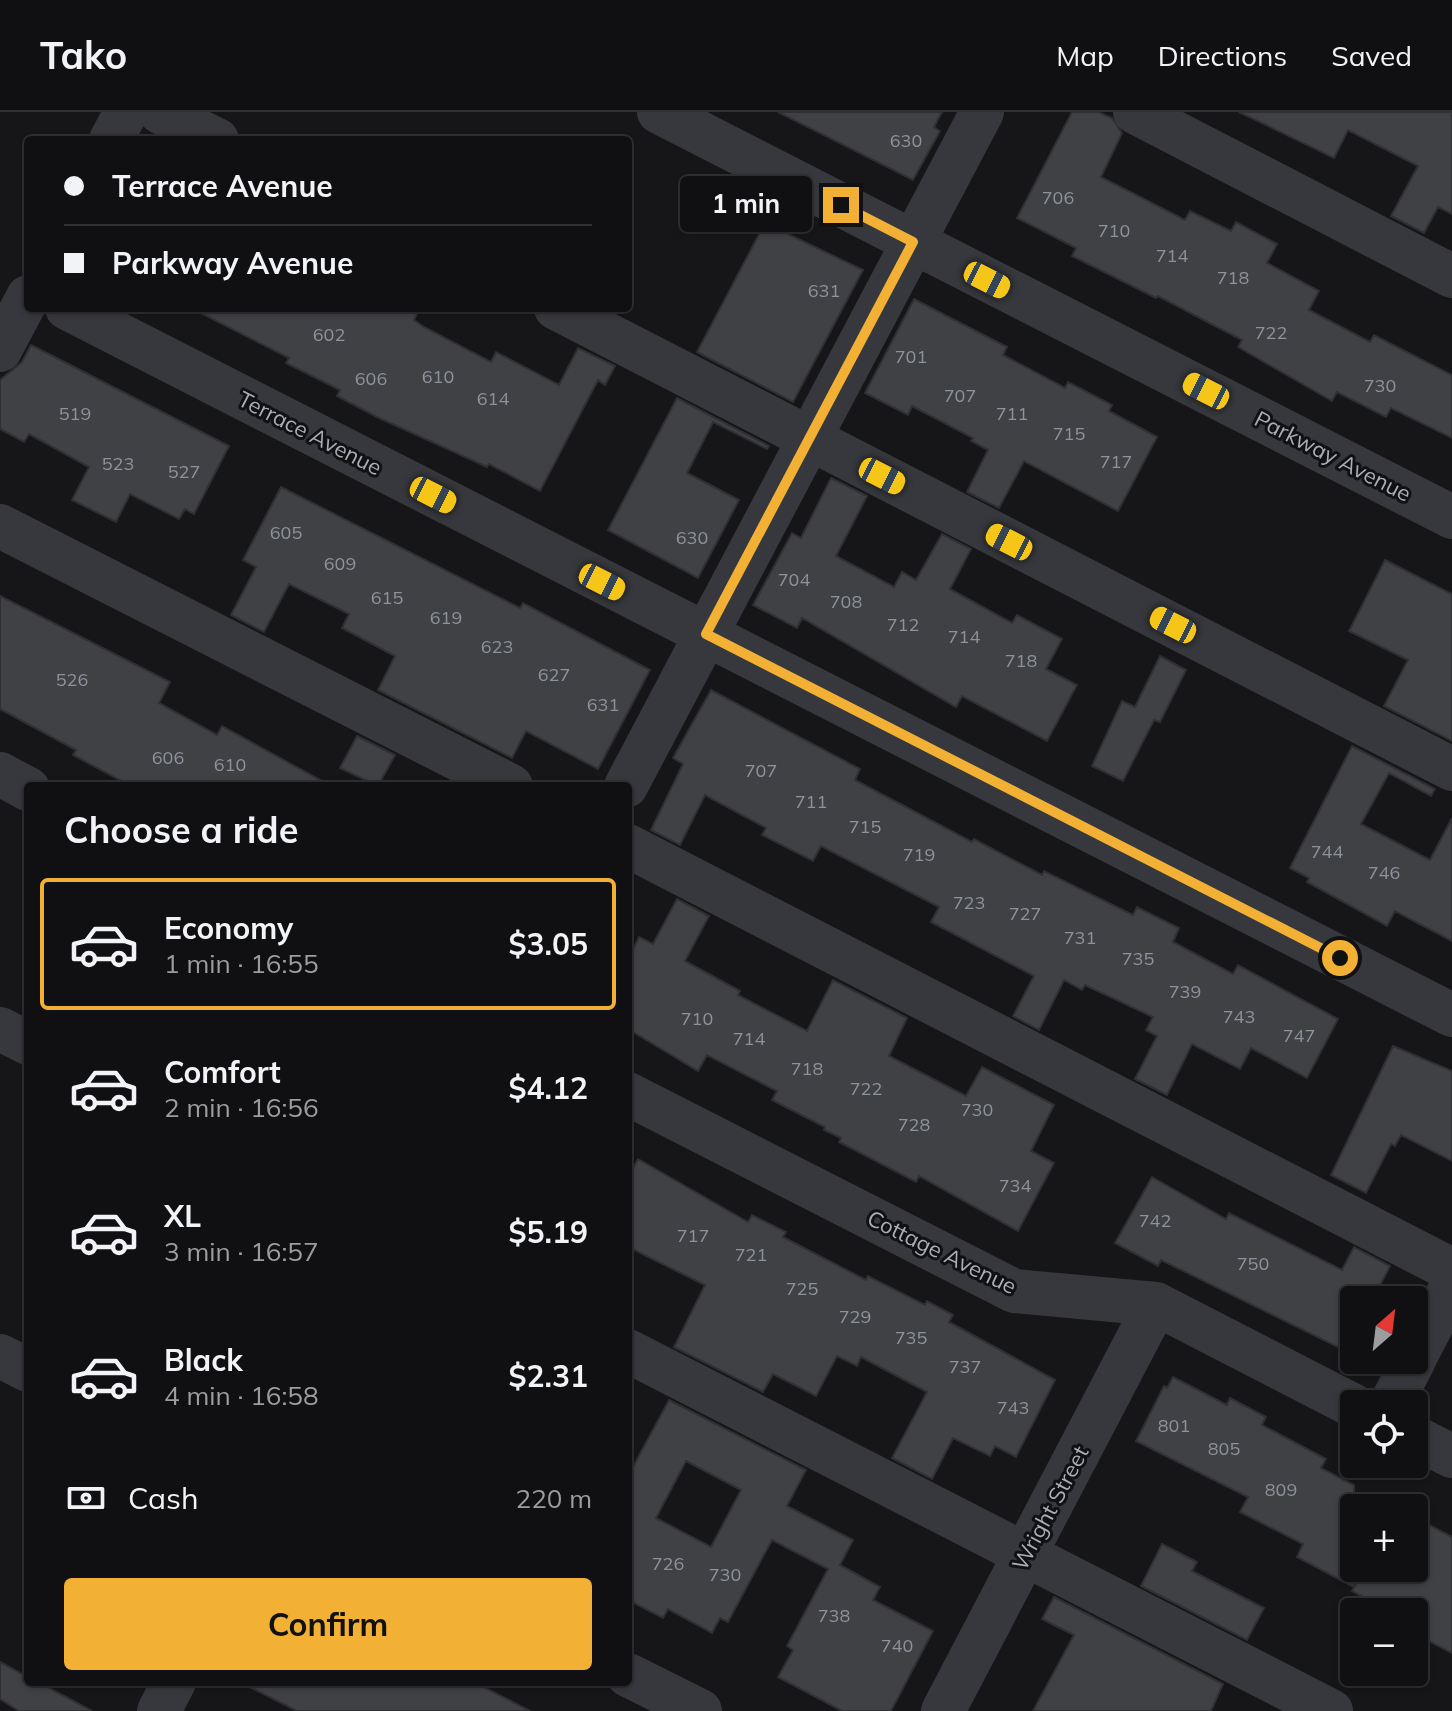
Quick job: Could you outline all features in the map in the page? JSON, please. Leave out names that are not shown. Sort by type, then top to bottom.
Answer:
[{"type":"street","points":[[113,136],[126,112]]},
{"type":"street","points":[[160,112],[209,136]]},
{"type":"street","name":"Parkway Avenue","points":[[659,112],[1452,517]]},
{"type":"street","points":[[628,782],[982,112]]},
{"type":"street","points":[[1135,112],[1452,276]]},
{"type":"street","points":[[0,274],[24,286]]},
{"type":"street","points":[[0,350],[24,305]]},
{"type":"street","name":"Terrace Avenue","points":[[75,312],[1452,1015]]},
{"type":"street","points":[[564,312],[1452,769]]},
{"type":"street","points":[[0,526],[503,782]]},
{"type":"street","points":[[0,774],[24,787]]},
{"type":"street","points":[[632,848],[1452,1270]]},
{"type":"street","points":[[0,1029],[24,1041]]},
{"type":"street","name":"Cottage Avenue","points":[[632,1096],[1014,1291],[1156,1304],[1340,1399]]},
{"type":"street","points":[[1428,1333],[1452,1286]]},
{"type":"street","name":"Wright Street","points":[[943,1711],[1156,1304]]},
{"type":"street","points":[[632,1353],[1331,1711]]},
{"type":"street","points":[[0,1356],[24,1368]]},
{"type":"street","points":[[1428,1444],[1452,1456]]},
{"type":"street","points":[[632,1677],[700,1711]]},
{"type":"street","points":[[159,1711],[172,1686]]},
{"type":"building","points":[[778,112],[942,112],[934,127],[940,131],[913,180]]},
{"type":"building","points":[[1072,112],[1098,112],[1112,118],[1122,133],[1101,177],[1185,220],[1190,211],[1231,231],[1236,222],[1277,244],[1267,263],[1319,291],[1309,310],[1370,342],[1374,335],[1452,375],[1452,438],[1391,408],[1386,417],[1337,392],[1332,401],[1238,347],[1242,340],[1072,256],[1076,248],[1017,218]]},
{"type":"building","points":[[1239,112],[1452,112],[1452,214],[1438,207],[1424,233],[1391,216],[1418,166],[1348,130],[1334,158]]},
{"type":"building","points":[[765,223],[863,270],[793,402],[697,352]]},
{"type":"building","points":[[914,299],[1007,347],[1003,355],[1065,388],[1068,382],[1112,405],[1109,411],[1157,437],[1118,511],[1024,461],[999,508],[967,492],[988,450],[971,441],[973,438],[912,406],[908,415],[865,393]]},
{"type":"building","points":[[199,312],[418,312],[414,320],[424,327],[491,362],[496,352],[559,385],[578,348],[615,366],[605,385],[598,380],[540,491],[489,464],[487,467],[337,396],[340,390],[286,363],[289,358]]},
{"type":"building","points":[[31,345],[229,446],[194,514],[185,509],[179,519],[130,494],[116,522],[72,500],[89,467],[29,434],[24,442],[0,429],[0,380],[22,362]]},
{"type":"building","points":[[677,398],[769,446],[767,449],[713,422],[687,473],[739,500],[698,578],[608,530]]},
{"type":"building","points":[[831,478],[867,496],[836,556],[894,587],[902,572],[916,580],[942,534],[971,549],[950,589],[1012,623],[1017,615],[1062,639],[1046,669],[1077,685],[1047,741],[962,696],[956,707],[802,618],[797,628],[753,605],[792,533],[801,538]]},
{"type":"building","points":[[281,487],[520,608],[523,603],[650,670],[598,769],[526,731],[512,758],[378,690],[395,656],[342,628],[349,614],[289,584],[264,632],[231,615],[256,567],[243,560]]},
{"type":"building","points":[[1385,560],[1452,594],[1452,741],[1384,706],[1408,660],[1349,631]]},
{"type":"building","points":[[0,596],[170,682],[159,703],[217,735],[222,726],[324,782],[124,782],[73,755],[76,750],[0,709]]},
{"type":"building","points":[[1160,656],[1186,670],[1160,722],[1154,720],[1123,781],[1092,766],[1122,701],[1135,707]]},
{"type":"building","points":[[711,690],[860,769],[855,780],[972,842],[974,839],[1042,875],[1044,871],[1133,915],[1137,907],[1179,928],[1173,942],[1233,974],[1238,965],[1338,1019],[1307,1078],[1251,1048],[1240,1069],[1192,1044],[1167,1095],[1135,1079],[1157,1036],[1146,1030],[1153,1017],[1085,985],[1082,990],[1064,980],[1039,1030],[1013,1016],[1034,976],[931,922],[939,907],[821,846],[813,861],[762,835],[766,828],[705,795],[680,845],[651,830],[683,764],[673,758]]},
{"type":"building","points":[[357,736],[395,755],[380,782],[370,782],[340,768]]},
{"type":"building","points":[[1352,746],[1435,789],[1431,796],[1389,773],[1361,824],[1430,860],[1452,818],[1452,941],[1395,911],[1387,926],[1307,882],[1309,878],[1290,868]]},
{"type":"building","points":[[677,899],[709,916],[685,961],[740,991],[738,995],[807,1031],[833,980],[907,1018],[889,1056],[966,1096],[982,1067],[1054,1105],[1031,1151],[1054,1163],[1018,1231],[919,1176],[916,1182],[839,1142],[841,1138],[824,1130],[825,1127],[772,1100],[777,1091],[707,1055],[698,1071],[632,1031],[632,951],[639,937],[653,944]]},
{"type":"building","points":[[1393,1046],[1452,1071],[1452,1161],[1401,1135],[1395,1146],[1391,1144],[1366,1193],[1331,1175]]},
{"type":"building","points":[[638,1159],[748,1222],[752,1215],[786,1232],[783,1237],[866,1280],[868,1276],[925,1305],[927,1301],[953,1315],[949,1322],[1055,1380],[1016,1457],[995,1446],[990,1456],[953,1438],[932,1479],[892,1458],[927,1392],[861,1357],[857,1366],[837,1356],[816,1396],[773,1374],[763,1392],[674,1347],[705,1285],[632,1249],[632,1170]]},
{"type":"building","points":[[1152,1177],[1226,1219],[1229,1213],[1342,1270],[1354,1247],[1390,1266],[1380,1286],[1340,1286],[1340,1348],[1161,1260],[1158,1266],[1115,1243]]},
{"type":"building","points":[[1173,1377],[1227,1405],[1230,1398],[1266,1417],[1262,1425],[1326,1459],[1321,1468],[1354,1485],[1354,1494],[1340,1494],[1340,1580],[1297,1557],[1303,1544],[1240,1512],[1248,1497],[1136,1441],[1164,1386],[1167,1388]]},
{"type":"building","points":[[669,1400],[806,1470],[787,1506],[853,1540],[840,1565],[880,1587],[873,1600],[933,1631],[891,1711],[842,1711],[778,1677],[793,1650],[787,1646],[828,1569],[772,1540],[728,1622],[720,1618],[712,1633],[668,1609],[663,1618],[632,1602],[632,1469]],"holes":[[[686,1461],[741,1490],[711,1547],[656,1518]]]},
{"type":"building","points":[[1428,1524],[1452,1537],[1452,1653],[1428,1641],[1428,1598],[1365,1598],[1352,1591],[1357,1582],[1428,1582]]},
{"type":"building","points":[[1162,1544],[1197,1562],[1192,1571],[1264,1608],[1247,1640],[1141,1586]]},
{"type":"building","points":[[1054,1597],[1223,1684],[1211,1711],[1033,1711],[1074,1635],[1042,1619]]},
{"type":"building","points":[[0,1662],[24,1675],[24,1686],[45,1686],[92,1711],[19,1711],[0,1699]]},
{"type":"building","points":[[248,1686],[482,1686],[530,1711],[297,1711]]},
{"type":"route","points":[[841,205],[913,242],[706,634],[1340,958]]}]
